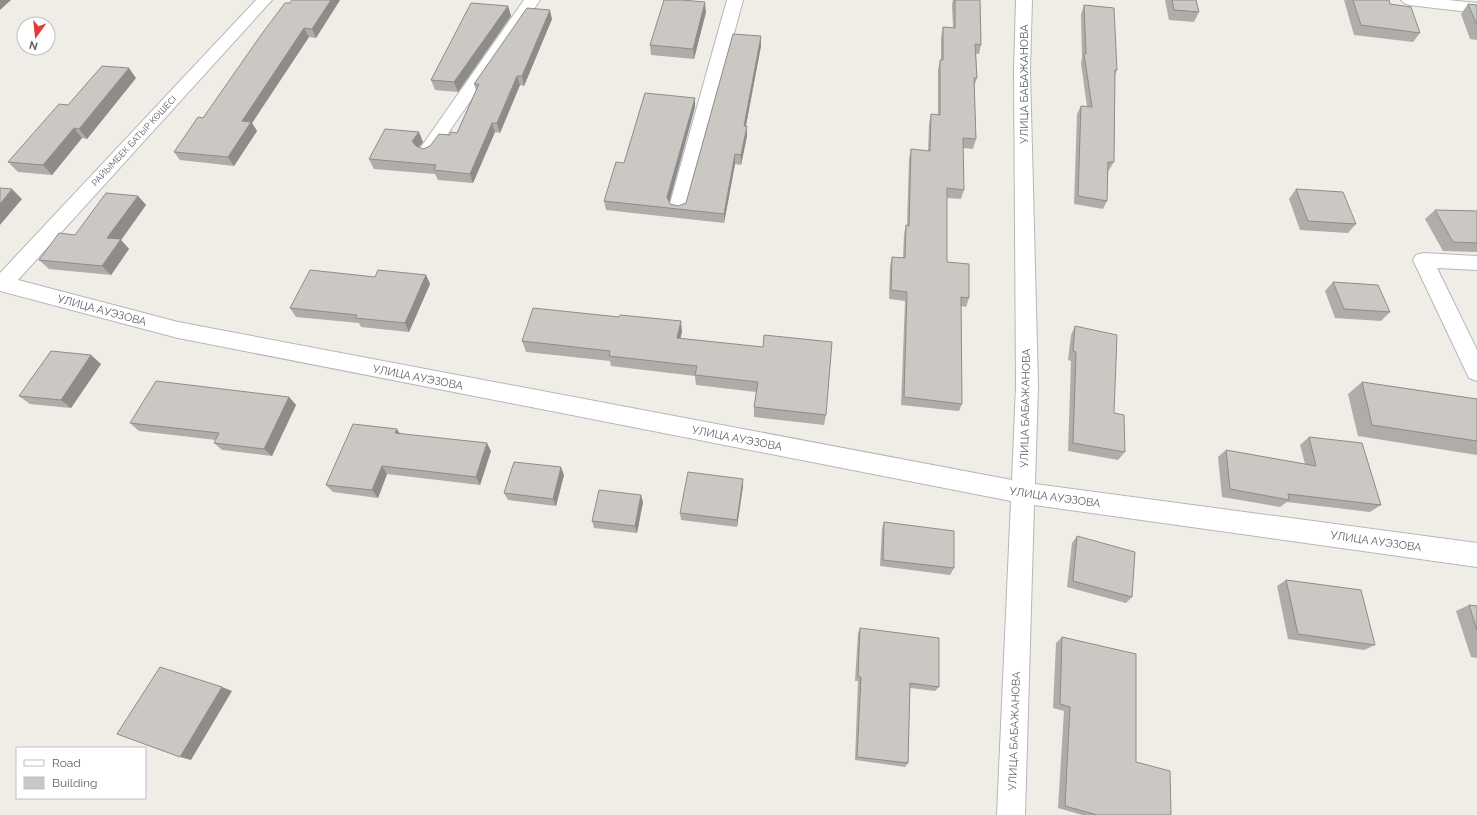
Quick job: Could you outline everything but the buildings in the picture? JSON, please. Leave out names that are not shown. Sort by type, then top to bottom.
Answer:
[{"type":"street","name":"РАЙЫМБЕК БАТЫР КӨШЕСІ","points":[[2,283],[264,0]]},
{"type":"street","points":[[427,151],[532,0]]},
{"type":"street","points":[[678,207],[735,0]]},
{"type":"street","name":"УЛИЦА БАБАЖАНОВА","points":[[1011,815],[1027,386],[1022,70],[1024,0]]},
{"type":"street","points":[[1409,0],[1477,8]]},
{"type":"street","points":[[1477,263],[1423,260],[1477,372]]},
{"type":"street","name":"УЛИЦА АУЭЗОВА","points":[[2,283],[178,330],[1023,493],[1477,555]]}]
